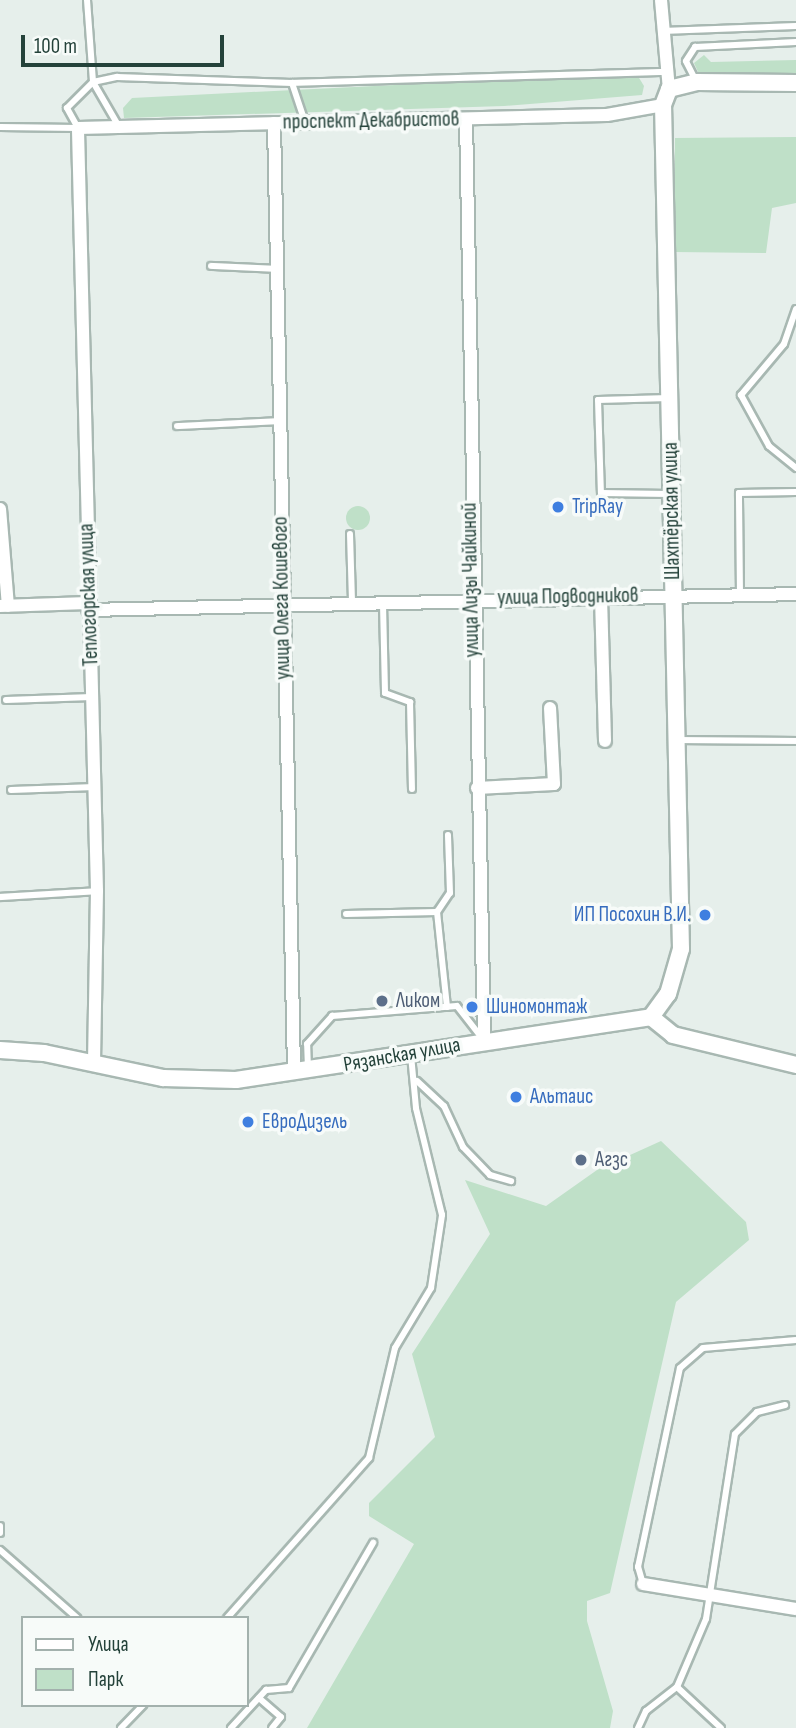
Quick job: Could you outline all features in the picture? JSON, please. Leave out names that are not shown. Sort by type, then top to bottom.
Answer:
[{"type":"main road","name":"проспект Декабристов","points":[[666,97],[697,82],[796,83]]},
{"type":"main road","name":"Шахтёрская улица","points":[[651,1017],[668,994],[681,949],[669,398],[666,97]]},
{"type":"main road","name":"Рязанская улица","points":[[0,1050],[94,1062],[199,1081],[301,1072],[651,1017]]},
{"type":"main road","points":[[651,1017],[673,1035],[796,1065]]},
{"type":"street","name":"Шахтёрская улица","points":[[662,0],[666,97]]},
{"type":"street","name":"проспект Декабристов","points":[[78,128],[607,115],[666,97]]},
{"type":"street","name":"улица Лизы Чайкиной","points":[[466,119],[471,600],[484,1042]]},
{"type":"street","name":"улица Олега Кошевого","points":[[274,123],[282,605],[301,1072]]},
{"type":"street","name":"Теплогорская улица","points":[[78,128],[97,891],[94,1062]]},
{"type":"street","points":[[0,509],[4,606]]},
{"type":"street","name":"улица Подводников","points":[[4,606],[282,605],[796,594]]},
{"type":"street","points":[[601,597],[604,741]]},
{"type":"street","points":[[477,788],[554,784],[550,708]]},
{"type":"street","points":[[643,1584],[704,1597],[796,1609]]},
{"type":"lane","points":[[87,0],[93,82],[120,127]]},
{"type":"lane","points":[[662,31],[796,26]]},
{"type":"lane","points":[[697,82],[686,61],[695,47],[796,42]]},
{"type":"lane","points":[[0,127],[78,128],[67,108],[93,82],[117,77],[292,83],[666,72]]},
{"type":"lane","points":[[292,83],[305,122]]},
{"type":"lane","points":[[211,266],[276,270]]},
{"type":"lane","points":[[796,309],[784,344],[741,395],[769,446],[796,468]]},
{"type":"lane","points":[[669,398],[598,400],[601,493],[671,494]]},
{"type":"lane","points":[[177,426],[278,421]]},
{"type":"lane","points":[[740,594],[739,493],[796,492]]},
{"type":"lane","points":[[351,534],[352,603]]},
{"type":"lane","points":[[383,602],[385,693],[410,702],[412,789]]},
{"type":"lane","points":[[6,700],[92,697]]},
{"type":"lane","points":[[677,740],[796,741]]},
{"type":"lane","points":[[11,789],[95,787]]},
{"type":"lane","points":[[447,1007],[437,912],[450,893],[448,835]]},
{"type":"lane","points":[[0,897],[97,891]]},
{"type":"lane","points":[[346,914],[437,912]]},
{"type":"lane","points":[[301,1072],[307,1044],[332,1016],[457,1006],[484,1042]]},
{"type":"lane","points":[[228,1616],[369,1458],[395,1348],[431,1288],[442,1215],[416,1108],[417,1082],[410,1054]]},
{"type":"lane","points":[[417,1082],[444,1106],[463,1147],[490,1175],[511,1181]]},
{"type":"lane","points":[[643,1584],[638,1567],[680,1368],[703,1349],[796,1339]]},
{"type":"lane","points":[[638,1728],[646,1711],[677,1687],[706,1619],[704,1597],[735,1434],[757,1412],[785,1405]]},
{"type":"lane","points":[[0,1526],[0,1533]]},
{"type":"lane","points":[[231,1728],[266,1690],[289,1688],[373,1543]]},
{"type":"lane","points":[[0,1550],[75,1616]]},
{"type":"lane","points":[[677,1687],[721,1728]]},
{"type":"lane","points":[[259,1698],[281,1717],[272,1728]]},
{"type":"lane","points":[[121,1728],[141,1707]]},
{"type":"green space","points":[[704,55],[711,62],[796,60],[796,74],[699,74],[694,63]]},
{"type":"green space","points":[[636,73],[644,86],[642,95],[504,106],[124,118],[123,108],[132,98]]},
{"type":"green space","points":[[796,137],[796,203],[772,208],[766,253],[674,252],[675,138]]},
{"type":"green space","points":[[358,506],[366,510],[370,518],[366,526],[358,530],[350,526],[346,518],[350,510]]},
{"type":"green space","points":[[661,1141],[746,1222],[749,1240],[676,1302],[610,1593],[587,1601],[587,1621],[613,1711],[610,1728],[307,1728],[414,1544],[369,1516],[369,1503],[435,1437],[412,1354],[490,1234],[465,1180],[546,1206],[597,1170]]},
{"type":"place","name":"TripRay","points":[[558,507]]},
{"type":"place","name":"ИП Посохин В.И.","points":[[705,915]]},
{"type":"place","name":"Ликом","points":[[382,1001]]},
{"type":"place","name":"Шиномонтаж","points":[[472,1007]]},
{"type":"place","name":"Альтаис","points":[[516,1097]]},
{"type":"place","name":"ЕвроДизель","points":[[248,1122]]},
{"type":"place","name":"Агзс","points":[[581,1160]]}]
